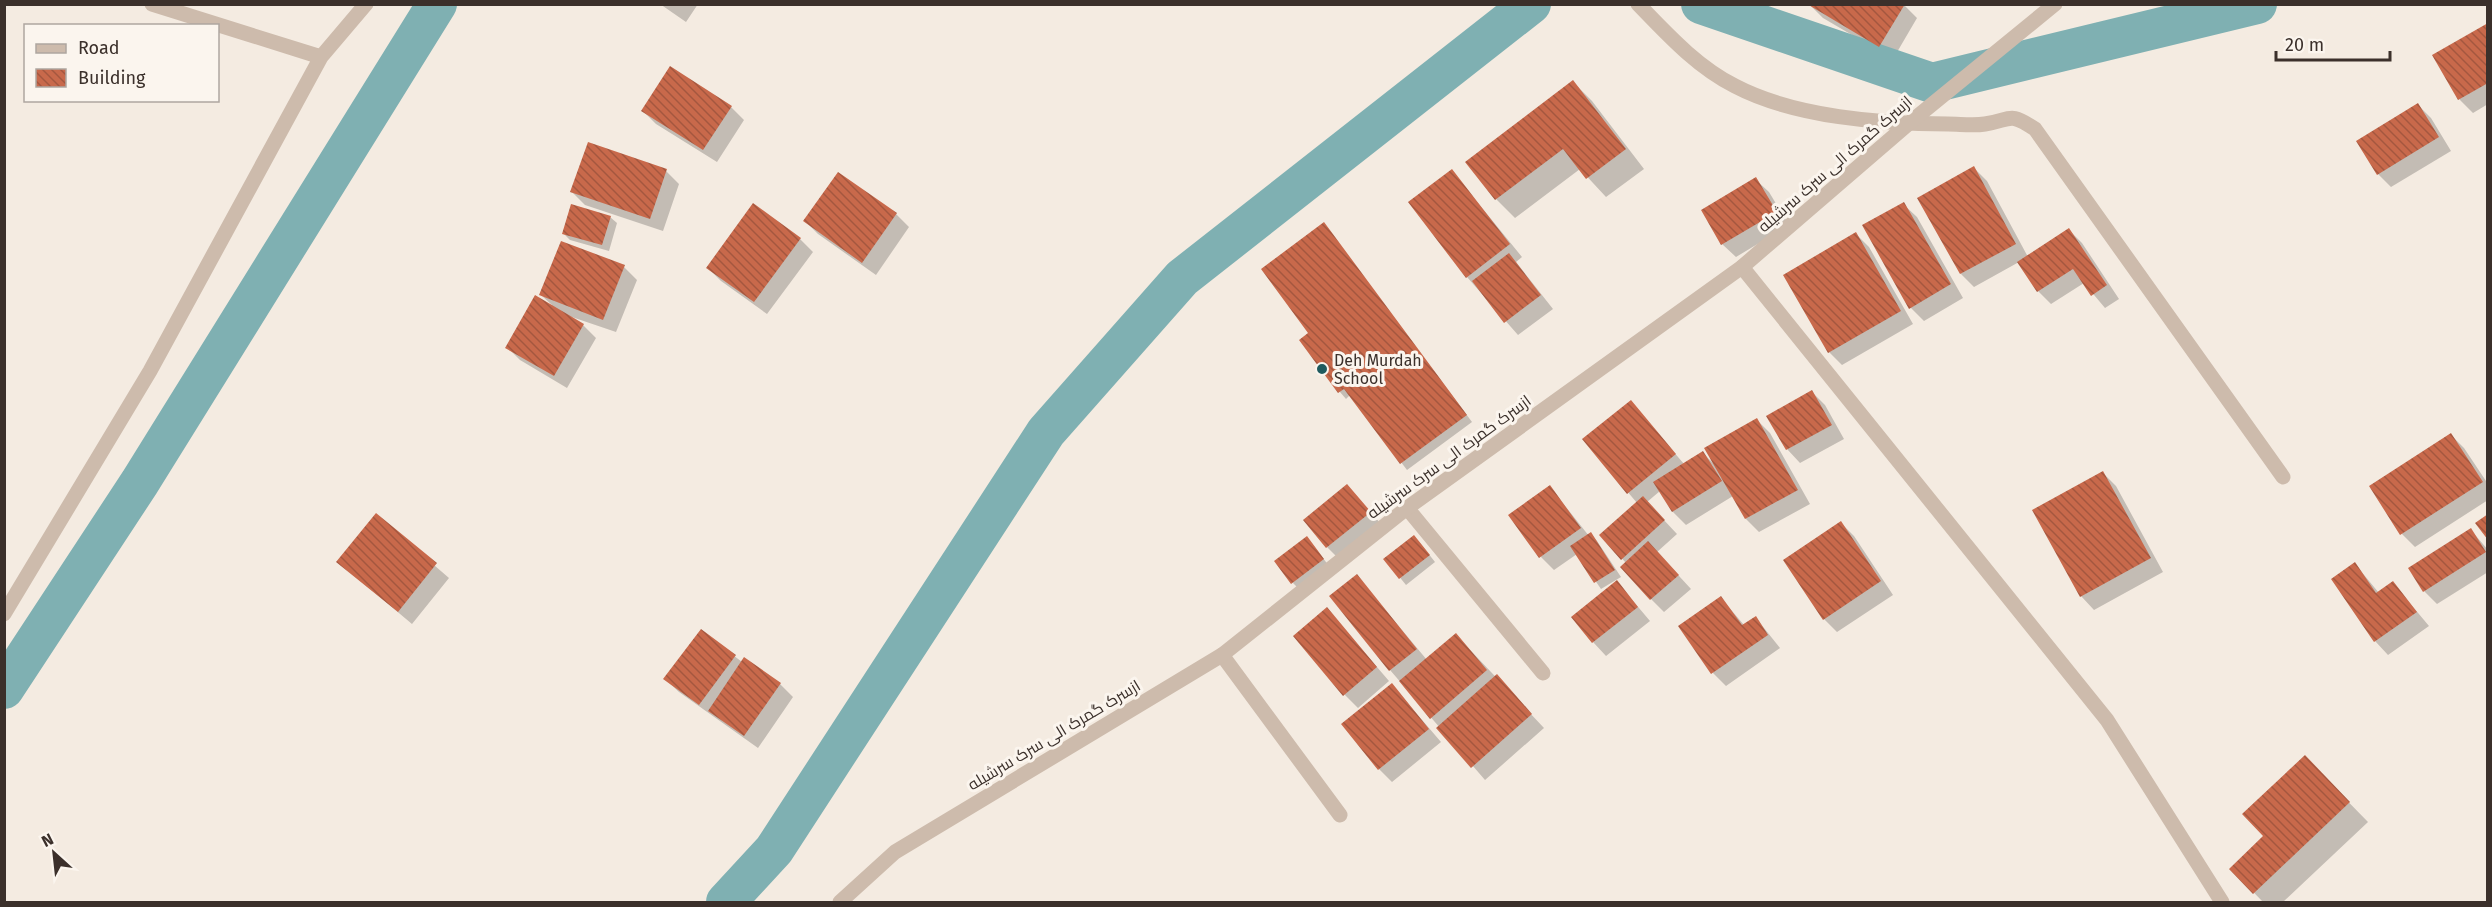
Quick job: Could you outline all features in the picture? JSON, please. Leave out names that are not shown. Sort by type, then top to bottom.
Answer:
[{"type":"street","points":[[152,4],[216,24]]},
{"type":"street","points":[[4,614],[150,371],[321,57],[366,4]]},
{"type":"street","points":[[1638,4],[1681,48],[1734,86],[1790,108],[1908,124],[1985,124],[2008,117],[2020,119],[2035,129],[2283,477]]},
{"type":"street","name":"ازسرک گمرک الی سرک سرشیله","points":[[840,903],[895,852],[1222,656],[1407,508],[1742,267],[1908,124],[2055,4]]},
{"type":"street","points":[[219,25],[321,57]]},
{"type":"street","points":[[1742,267],[2107,720],[2222,903]]},
{"type":"street","points":[[1407,508],[1543,673]]},
{"type":"street","points":[[1222,656],[1340,815]]},
{"type":"building","points":[[1807,4],[1905,4],[1879,47]]},
{"type":"building","points":[[2488,23],[2488,83],[2458,100],[2432,55]]},
{"type":"building","points":[[670,66],[732,106],[703,150],[641,111]]},
{"type":"building","points":[[1573,80],[1626,149],[1586,179],[1563,149],[1495,200],[1465,162]]},
{"type":"building","points":[[2418,103],[2439,137],[2377,175],[2356,141]]},
{"type":"building","points":[[588,142],[667,169],[650,219],[570,192]]},
{"type":"building","points":[[1974,166],[2016,244],[1960,274],[1917,198]]},
{"type":"building","points":[[1452,169],[1510,244],[1466,278],[1408,202]]},
{"type":"building","points":[[838,172],[897,213],[862,263],[803,221]]},
{"type":"building","points":[[1756,177],[1777,212],[1721,245],[1701,210]]},
{"type":"building","points":[[1904,202],[1951,284],[1909,309],[1862,225]]},
{"type":"building","points":[[753,203],[801,238],[754,302],[706,268]]},
{"type":"building","points":[[571,204],[611,216],[602,245],[562,234]]},
{"type":"building","points":[[1324,222],[1467,415],[1400,464],[1344,389],[1338,393],[1299,340],[1308,333],[1261,269]]},
{"type":"building","points":[[2069,228],[2107,285],[2091,296],[2073,269],[2037,292],[2017,262]]},
{"type":"building","points":[[1856,232],[1901,311],[1828,353],[1783,275]]},
{"type":"building","points":[[561,241],[625,265],[603,320],[539,295]]},
{"type":"building","points":[[1509,253],[1541,295],[1504,323],[1472,281]]},
{"type":"building","points":[[535,295],[584,324],[554,376],[505,348]]},
{"type":"building","points":[[1812,390],[1832,425],[1786,450],[1766,416]]},
{"type":"building","points":[[1631,400],[1676,454],[1627,494],[1582,439]]},
{"type":"building","points":[[1757,418],[1798,490],[1745,519],[1704,448]]},
{"type":"building","points":[[2451,433],[2483,482],[2400,535],[2369,486]]},
{"type":"building","points":[[1703,451],[1722,481],[1672,512],[1653,482]]},
{"type":"building","points":[[2103,471],[2151,558],[2080,597],[2032,510]]},
{"type":"building","points":[[1347,484],[1371,512],[1326,548],[1303,520]]},
{"type":"building","points":[[1550,485],[1581,528],[1539,558],[1508,515]]},
{"type":"building","points":[[1643,496],[1665,520],[1621,560],[1599,535]]},
{"type":"building","points":[[376,513],[437,563],[398,612],[336,562]]},
{"type":"building","points":[[2488,514],[2488,540],[2475,523]]},
{"type":"building","points":[[1841,521],[1881,581],[1823,620],[1783,560]]},
{"type":"building","points":[[2471,528],[2486,552],[2423,592],[2408,568]]},
{"type":"building","points":[[1591,532],[1615,570],[1594,583],[1570,546]]},
{"type":"building","points":[[1414,535],[1430,555],[1399,579],[1383,559]]},
{"type":"building","points":[[1307,536],[1324,559],[1291,584],[1274,561]]},
{"type":"building","points":[[1648,541],[1679,575],[1650,600],[1620,567]]},
{"type":"building","points":[[2355,562],[2376,593],[2393,581],[2417,612],[2374,642],[2331,579]]},
{"type":"building","points":[[1357,574],[1417,649],[1389,671],[1329,596]]},
{"type":"building","points":[[1617,580],[1638,607],[1592,643],[1571,617]]},
{"type":"building","points":[[1721,596],[1742,625],[1756,616],[1768,635],[1711,674],[1678,626]]},
{"type":"building","points":[[1327,607],[1377,667],[1343,696],[1293,636]]},
{"type":"building","points":[[701,629],[736,655],[699,705],[663,679]]},
{"type":"building","points":[[1456,633],[1487,670],[1430,719],[1399,681]]},
{"type":"building","points":[[744,657],[781,683],[744,736],[708,711]]},
{"type":"building","points":[[1497,674],[1532,714],[1471,768],[1436,728]]},
{"type":"building","points":[[1392,683],[1429,729],[1378,770],[1341,724]]},
{"type":"building","points":[[2305,755],[2350,802],[2253,894],[2229,869],[2263,836],[2242,814]]},
{"type":"waterway","points":[[4,689],[140,482],[437,4]]},
{"type":"waterway","points":[[726,902],[774,850],[1046,432],[1182,278],[1531,4]]},
{"type":"waterway","points":[[1701,4],[1932,83],[2257,4]]},
{"type":"place","name":"Deh Murdah School","points":[[1322,369]]}]
